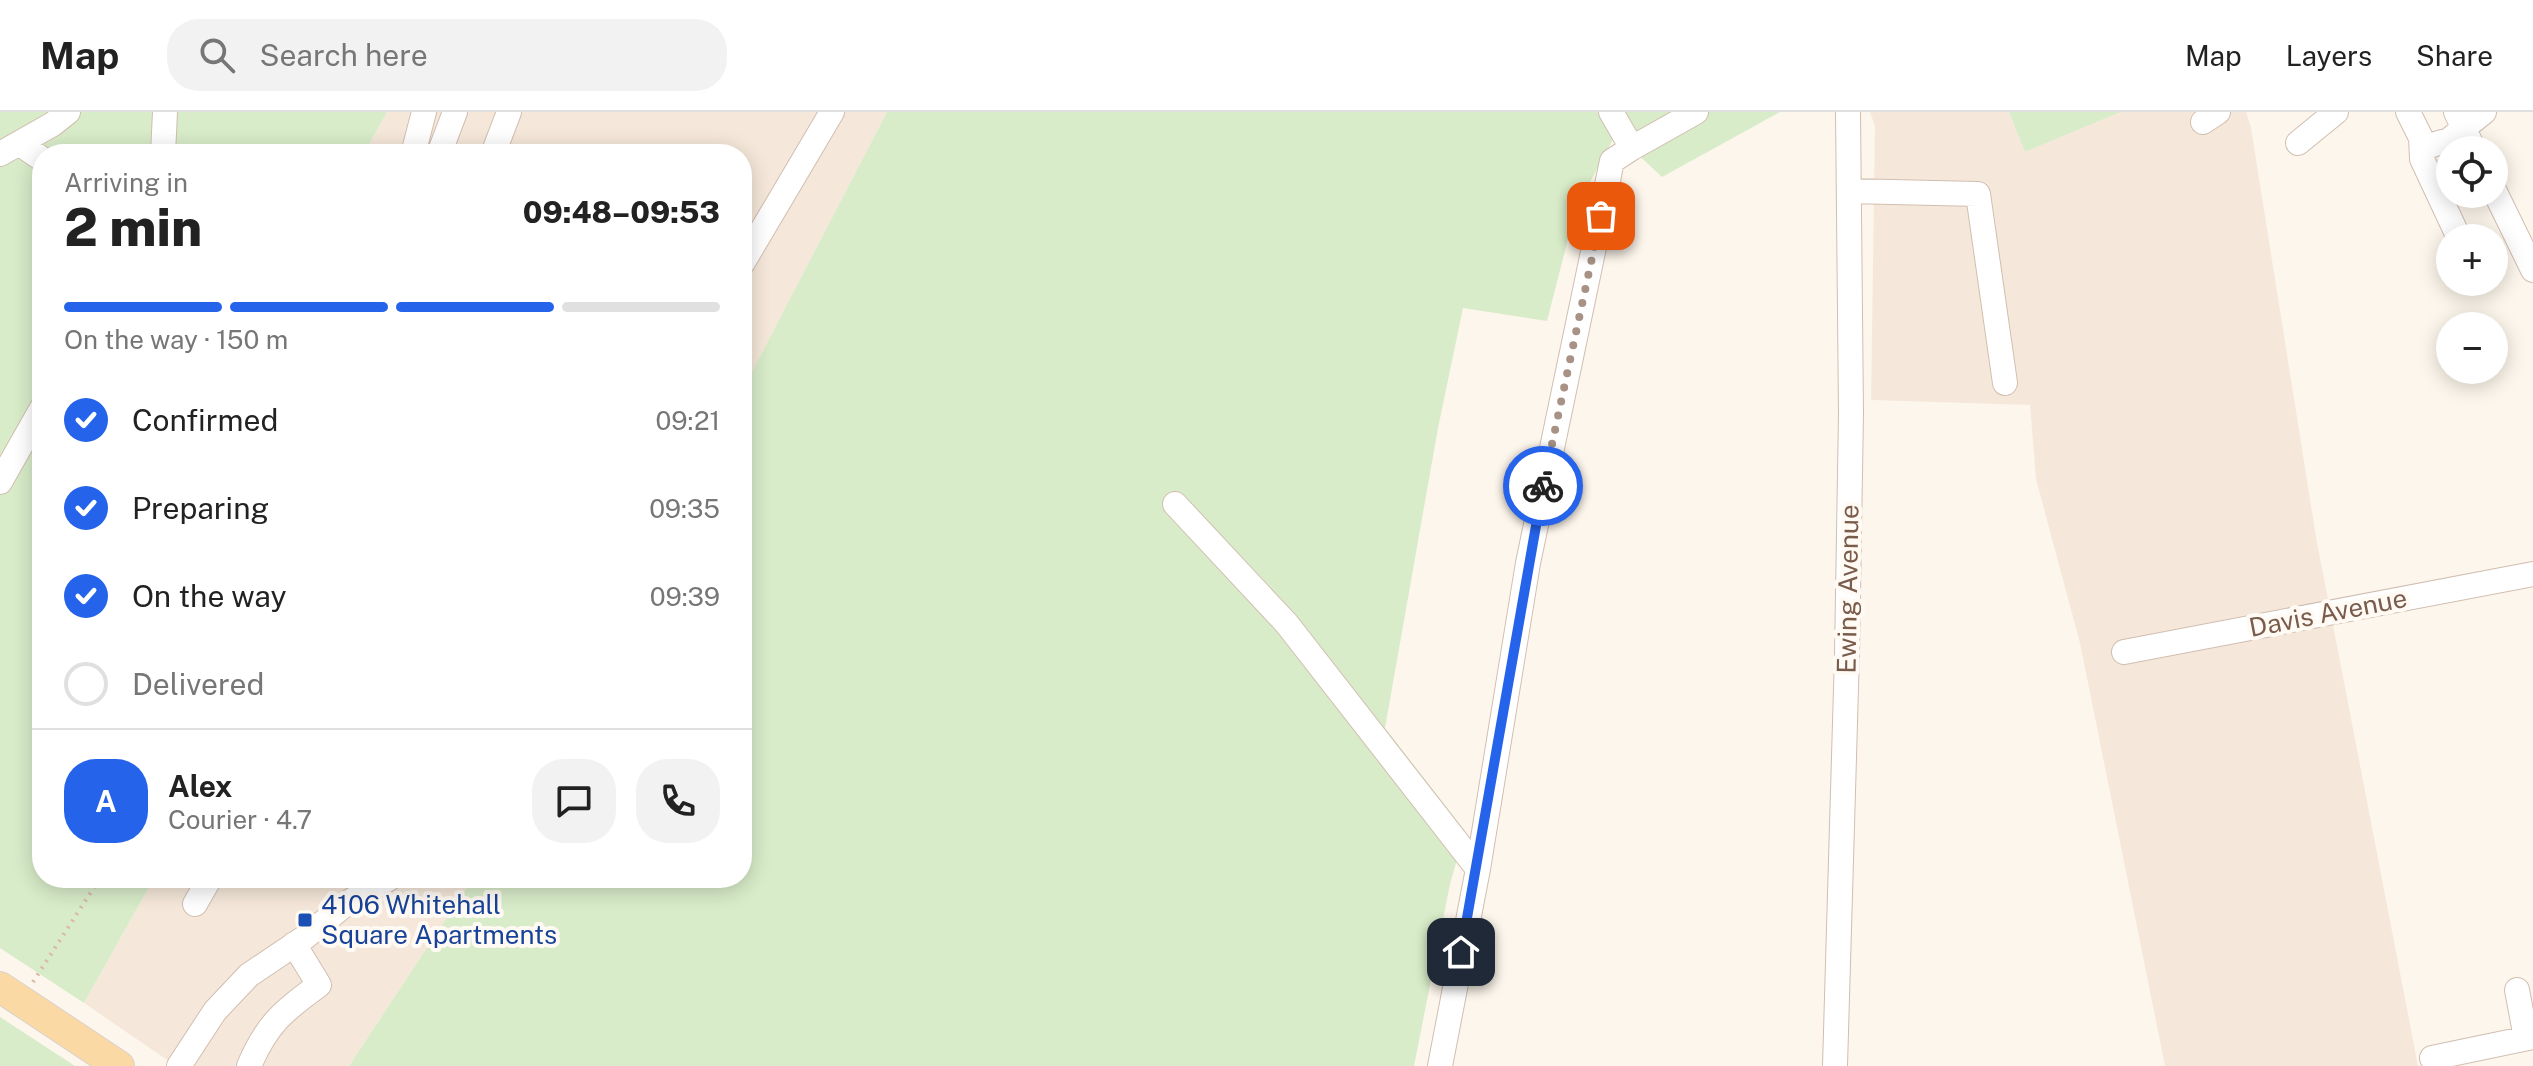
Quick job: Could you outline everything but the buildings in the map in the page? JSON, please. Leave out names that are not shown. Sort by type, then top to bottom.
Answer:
[{"type":"main road","points":[[10,994],[119,1066]]},
{"type":"street","points":[[10,149],[68,112]]},
{"type":"street","points":[[163,144],[165,112]]},
{"type":"street","points":[[416,144],[424,112]]},
{"type":"street","points":[[443,144],[455,112]]},
{"type":"street","points":[[497,144],[509,112]]},
{"type":"street","points":[[752,247],[832,112]]},
{"type":"street","points":[[1440,1066],[1478,869],[1528,563],[1622,154],[1611,112]]},
{"type":"street","points":[[1622,154],[1696,112]]},
{"type":"street","name":"Ewing Avenue","points":[[1835,1066],[1851,413],[1848,112]]},
{"type":"street","points":[[2298,143],[2336,112]]},
{"type":"street","points":[[2408,112],[2421,138],[2422,159],[2452,224]]},
{"type":"street","points":[[2422,148],[2449,140],[2465,131],[2484,112]]},
{"type":"street","points":[[10,149],[32,156]]},
{"type":"street","points":[[1849,191],[1978,194],[2005,383]]},
{"type":"street","points":[[2503,208],[2533,270]]},
{"type":"street","points":[[0,482],[32,426]]},
{"type":"street","points":[[1175,504],[1287,624],[1478,869]]},
{"type":"street","name":"Davis Avenue","points":[[2124,652],[2533,574]]},
{"type":"street","points":[[195,904],[204,888]]},
{"type":"street","points":[[179,1066],[231,992],[259,967],[373,888]]},
{"type":"street","points":[[249,1066],[260,1039],[283,1011],[319,985],[294,944]]},
{"type":"street","points":[[2432,1058],[2478,1057],[2530,1038],[2517,990]]},
{"type":"path","points":[[10,994],[92,888]]},
{"type":"shaded area","points":[[387,112],[887,112],[752,372],[752,144],[369,144]]},
{"type":"shaded area","points":[[1870,112],[2009,112],[2025,152],[2121,112],[2246,112],[2316,537],[2418,1066],[2165,1066],[2080,643],[2036,479],[2030,405],[1871,400],[1875,126]]},
{"type":"shaded area","points":[[148,888],[466,888],[349,1066],[176,1066],[84,1003]]},
{"type":"green space","points":[[0,112],[387,112],[369,144],[32,144],[32,888],[148,888],[84,1003],[0,948]]},
{"type":"green space","points":[[887,112],[1780,112],[1662,177],[1616,134],[1576,208],[1547,321],[1463,308],[1438,428],[1385,728],[1465,831],[1450,884],[1414,1066],[349,1066],[466,888],[752,888],[752,372]]},
{"type":"green space","points":[[2009,112],[2121,112],[2025,152]]},
{"type":"green space","points":[[0,1017],[75,1066],[0,1066]]},
{"type":"way so far","points":[[1543,486],[1601,216]]},
{"type":"place","name":"4106 Whitehall Square Apartments","points":[[305,920]]},
{"type":"route","points":[[1461,952],[1543,486]]}]
